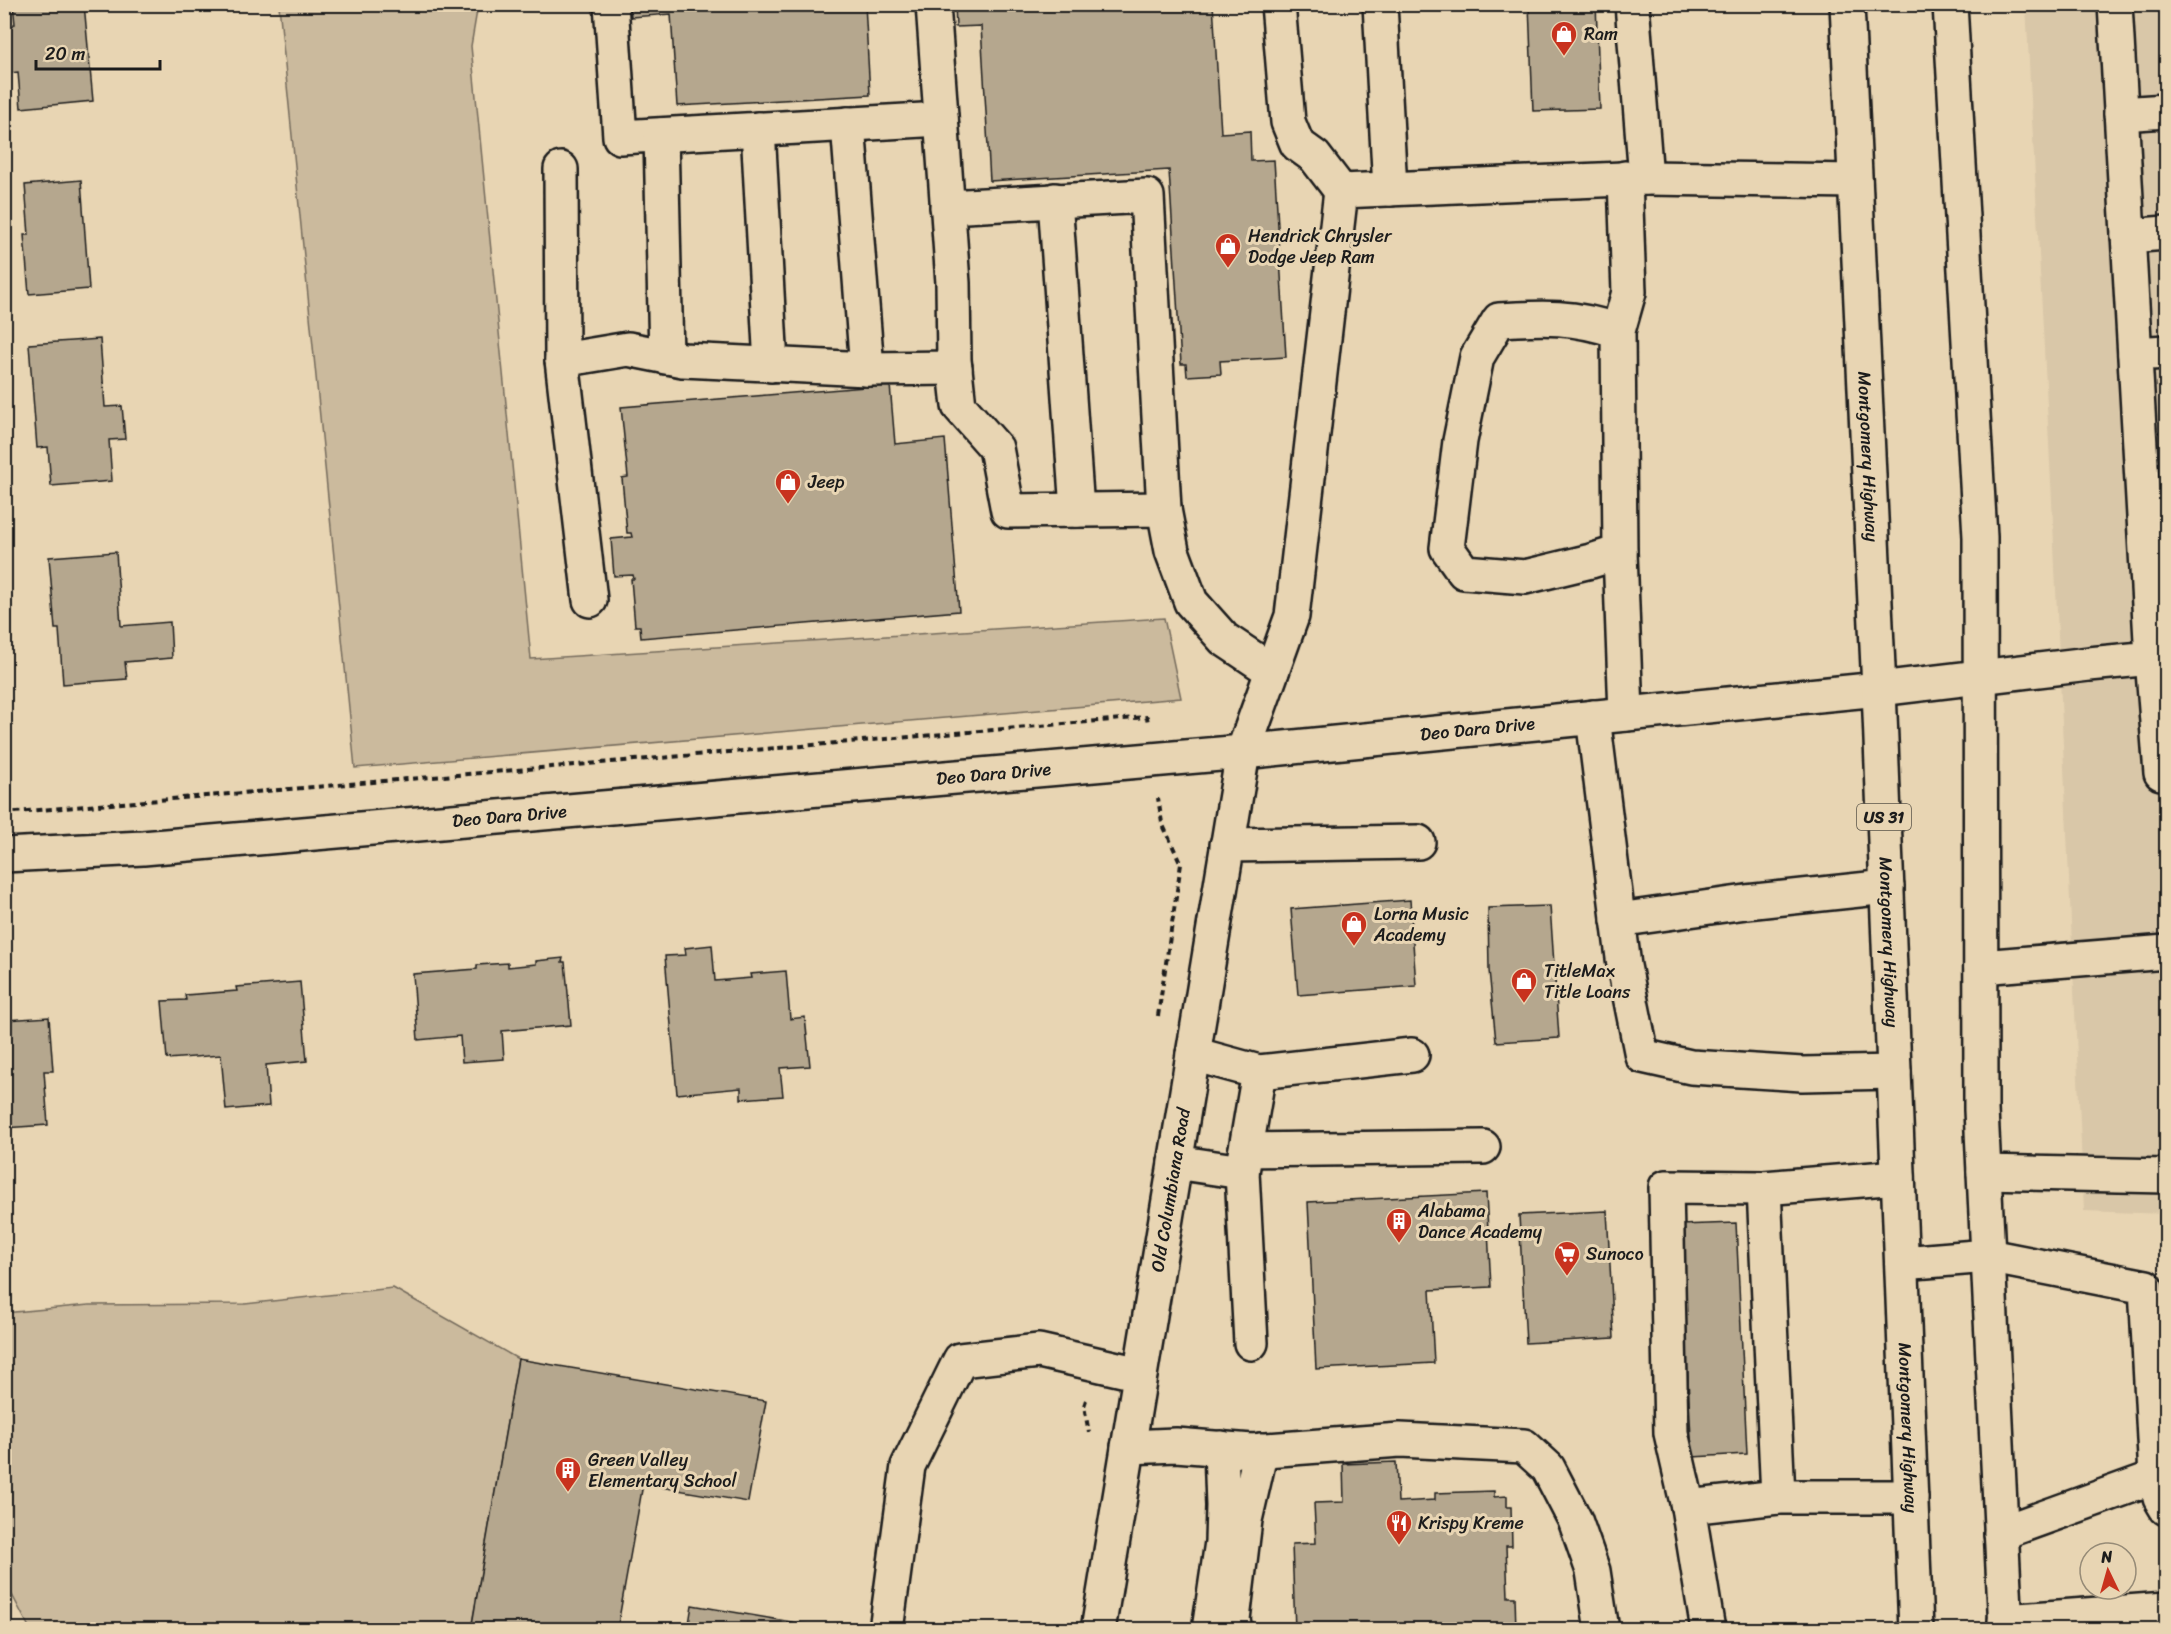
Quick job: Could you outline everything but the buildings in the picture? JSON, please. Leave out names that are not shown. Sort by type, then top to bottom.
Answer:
[{"type":"main road","points":[[611,4],[620,137],[941,119]]},
{"type":"main road","points":[[933,4],[953,283],[955,368],[959,405],[996,448],[1008,511],[1164,509]]},
{"type":"main road","points":[[1278,4],[1288,122],[1297,144],[1315,157],[1341,192],[1635,178],[1855,181]]},
{"type":"main road","points":[[1380,4],[1390,189]]},
{"type":"main road","points":[[1626,714],[1620,552],[1618,331],[1629,292],[1635,178],[1632,4]]},
{"type":"main road","name":"Montgomery Highway","points":[[1847,4],[1879,689],[1916,1629]]},
{"type":"main road","points":[[1950,4],[1980,537],[1981,1110],[2005,1625],[2166,1609]]},
{"type":"main road","points":[[2115,4],[2128,236],[2151,353],[2157,569],[2152,658],[2161,773]]},
{"type":"main road","points":[[2121,114],[2166,111]]},
{"type":"main road","points":[[848,124],[867,369]]},
{"type":"main road","points":[[758,129],[771,365]]},
{"type":"main road","points":[[661,135],[666,357]]},
{"type":"main road","points":[[561,169],[562,360],[590,600]]},
{"type":"main road","name":"Old Columbiana Road","points":[[1098,1629],[1243,752],[1292,616],[1341,192]]},
{"type":"main road","points":[[947,207],[1147,196],[1164,509],[1172,551],[1191,602],[1224,639],[1272,671]]},
{"type":"main road","points":[[1055,200],[1077,510]]},
{"type":"main road","points":[[2128,236],[2166,233]]},
{"type":"main road","points":[[1618,331],[1595,323],[1554,317],[1499,320],[1477,357],[1460,441],[1447,548],[1464,572],[1525,576],[1620,552]]},
{"type":"main road","points":[[562,360],[628,349],[683,360],[867,369],[955,368]]},
{"type":"main road","name":"Deo Dara Drive","points":[[4,855],[142,848],[1243,752],[1879,689],[2152,658]]},
{"type":"main road","points":[[1593,717],[1624,966],[1642,1056],[1691,1066],[1802,1074],[1894,1072]]},
{"type":"main road","points":[[1227,845],[1418,842]]},
{"type":"main road","points":[[1618,920],[1746,902],[1887,887]]},
{"type":"main road","points":[[1981,967],[2166,952]]},
{"type":"main road","points":[[1193,1054],[1259,1072],[1412,1055]]},
{"type":"main road","points":[[1251,1343],[1244,1161],[1259,1072]]},
{"type":"main road","points":[[1175,1162],[1244,1161],[1483,1147]]},
{"type":"main road","points":[[1984,1172],[2166,1176]]},
{"type":"main road","points":[[1708,1629],[1688,1507],[1671,1433],[1666,1186],[1764,1188],[1898,1177]]},
{"type":"main road","points":[[1764,1188],[1778,1497]]},
{"type":"main road","points":[[1902,1263],[1988,1256],[2156,1286],[2156,1477],[2160,1498],[2166,1508]]},
{"type":"main road","points":[[886,1629],[908,1466],[960,1360],[1039,1351],[1140,1374]]},
{"type":"main road","points":[[1128,1447],[1176,1445],[1261,1450],[1400,1440],[1524,1446],[1548,1468],[1575,1520],[1593,1571],[1602,1629]]},
{"type":"main road","points":[[1209,1629],[1222,1542],[1221,1448]]},
{"type":"main road","points":[[1235,1629],[1233,1619],[1245,1520],[1261,1450]]},
{"type":"main road","points":[[2001,1533],[2156,1477]]},
{"type":"main road","points":[[1688,1507],[1778,1497],[1911,1497]]},
{"type":"path","points":[[4,813],[1147,717],[1162,823],[1181,864],[1156,1026]]},
{"type":"path","points":[[1088,1443],[1090,1431],[1084,1406],[1097,1364]]},
{"type":"shaded area","points":[[279,5],[478,5],[471,46],[531,659],[1164,618],[1181,698],[355,768]]},
{"type":"shaded area","points":[[2026,5],[2166,5],[2166,1214],[2084,1211],[2052,501]]},
{"type":"shaded area","points":[[393,1288],[518,1359],[471,1629],[30,1629],[10,1591],[5,1563],[4,1313],[89,1305],[245,1304]]},
{"type":"place","name":"Ram","points":[[1564,57]]},
{"type":"place","name":"Hendrick Chrysler Dodge Jeep Ram","points":[[1228,269]]},
{"type":"place","name":"Jeep","points":[[788,505]]},
{"type":"place","name":"Lorna Music Academy","points":[[1354,947]]},
{"type":"place","name":"TitleMax Title Loans","points":[[1524,1004]]},
{"type":"place","name":"Alabama Dance Academy","points":[[1399,1244]]},
{"type":"place","name":"Sunoco","points":[[1567,1277]]},
{"type":"place","name":"Green Valley Elementary School","points":[[568,1493]]},
{"type":"place","name":"Krispy Kreme","points":[[1399,1546]]}]
